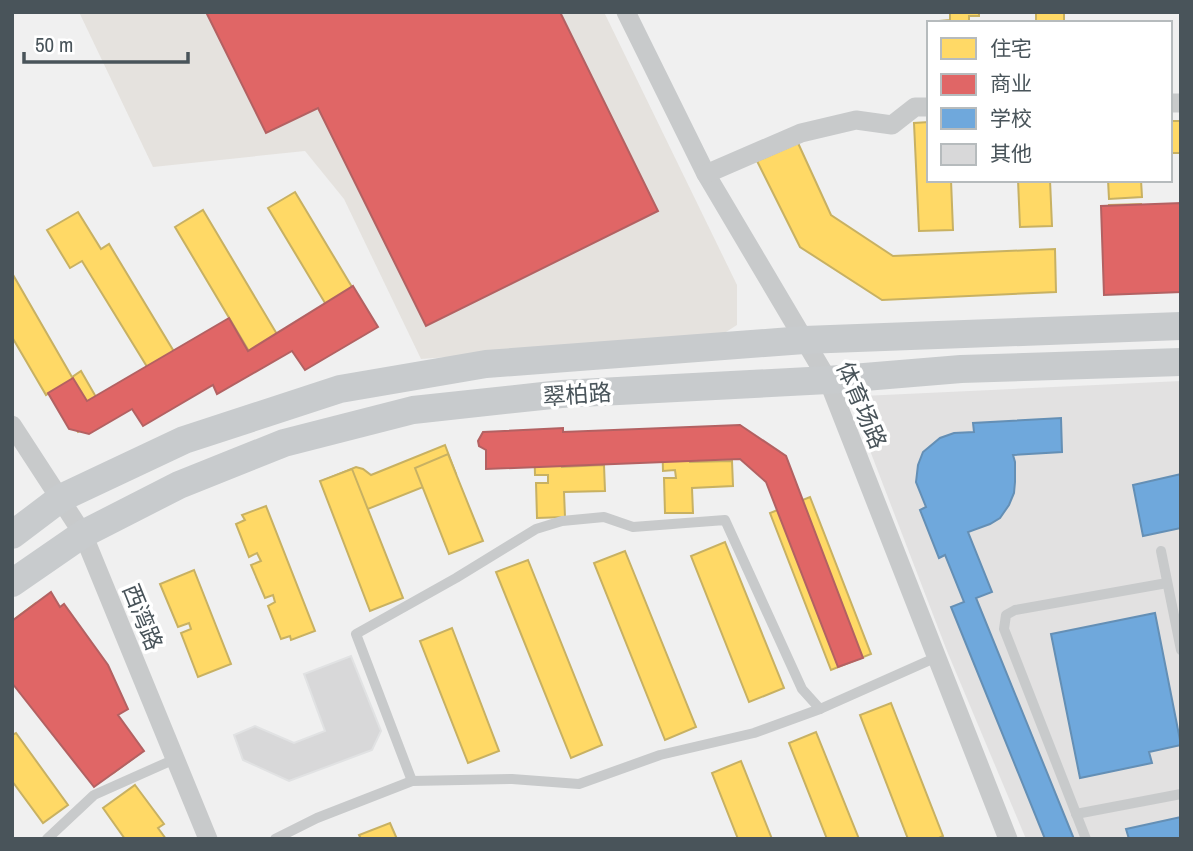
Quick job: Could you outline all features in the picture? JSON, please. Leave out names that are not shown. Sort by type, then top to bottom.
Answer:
[{"type":"main road","name":"翠柏路","points":[[12,535],[61,498],[184,440],[340,388],[486,364],[804,340],[1181,326]]},
{"type":"main road","name":"翠柏路","points":[[12,583],[83,534],[179,485],[284,443],[413,410],[561,394],[828,380],[961,369],[1181,362]]},
{"type":"street","name":"体育场路","points":[[626,12],[706,174],[828,380],[1008,839]]},
{"type":"street","points":[[706,174],[801,133],[856,120],[892,125],[915,107],[927,107]]},
{"type":"street","name":"西湾路","points":[[12,425],[83,534],[208,839]]},
{"type":"lane","points":[[412,781],[356,634],[536,529],[562,521],[604,517],[632,527],[725,520],[802,689],[820,709]]},
{"type":"lane","points":[[1161,551],[1181,650]]},
{"type":"lane","points":[[1086,839],[1004,629],[1006,615],[1015,610],[1167,583]]},
{"type":"lane","points":[[275,839],[317,818],[412,781],[512,779],[579,784],[660,755],[754,733],[820,709],[938,657]]},
{"type":"lane","points":[[47,839],[94,795],[174,758]]},
{"type":"lane","points":[[1076,814],[1181,794]]},
{"type":"shaded area","points":[[79,12],[604,12],[737,285],[737,325],[718,337],[421,359],[344,199],[305,151],[153,167]]},
{"type":"shaded area","points":[[1181,381],[1181,839],[1026,839],[947,651],[864,435],[862,396]]},
{"type":"building: 住宅","points":[[950,12],[979,12],[979,16],[969,16],[969,21],[940,21],[950,20]]},
{"type":"building: 住宅","points":[[1036,12],[1064,12],[1064,21],[1036,21]]},
{"type":"building: 住宅","points":[[1172,121],[1181,121],[1181,153],[1172,153]]},
{"type":"building: 住宅","points":[[927,122],[927,182],[951,182],[953,230],[919,231],[914,123]]},
{"type":"building: 住宅","points":[[798,143],[831,215],[893,256],[1055,249],[1056,292],[882,300],[800,247],[757,161]]},
{"type":"building: 住宅","points":[[1018,182],[1050,182],[1052,226],[1020,227]]},
{"type":"building: 住宅","points":[[1108,182],[1141,182],[1142,197],[1109,199]]},
{"type":"building: 住宅","points":[[295,192],[376,327],[349,343],[268,208]]},
{"type":"building: 住宅","points":[[1141,204],[1145,288],[1113,290],[1109,205]]},
{"type":"building: 住宅","points":[[203,210],[287,351],[259,368],[175,227]]},
{"type":"building: 住宅","points":[[78,212],[101,249],[109,244],[196,388],[170,404],[82,261],[70,268],[47,230]]},
{"type":"building: 住宅","points":[[12,273],[72,377],[81,371],[107,416],[78,432],[54,390],[46,395],[12,337]]},
{"type":"building: 住宅","points":[[689,433],[690,462],[732,461],[733,486],[692,488],[693,513],[665,513],[664,478],[676,478],[675,470],[663,471],[662,434]]},
{"type":"building: 住宅","points":[[561,438],[562,467],[604,465],[605,491],[564,492],[565,517],[537,518],[536,483],[548,483],[548,475],[535,475],[534,439]]},
{"type":"building: 住宅","points":[[445,445],[456,474],[340,520],[324,480],[356,467],[371,475]]},
{"type":"building: 住宅","points":[[448,454],[483,541],[449,554],[415,468]]},
{"type":"building: 住宅","points":[[352,469],[403,598],[370,611],[320,481]]},
{"type":"building: 住宅","points":[[810,497],[871,654],[831,670],[770,513]]},
{"type":"building: 住宅","points":[[266,506],[315,631],[291,640],[290,636],[281,639],[268,606],[275,602],[273,595],[265,598],[251,565],[261,561],[257,553],[249,557],[236,524],[245,520],[242,515]]},
{"type":"building: 住宅","points":[[725,542],[784,688],[749,702],[691,556]]},
{"type":"building: 住宅","points":[[625,551],[696,727],[665,740],[594,563]]},
{"type":"building: 住宅","points":[[528,560],[602,745],[571,758],[496,572]]},
{"type":"building: 住宅","points":[[194,570],[231,664],[198,677],[181,633],[191,629],[189,623],[178,627],[160,584]]},
{"type":"building: 住宅","points":[[36,603],[92,678],[86,682],[139,754],[113,773],[12,636],[12,621]]},
{"type":"building: 住宅","points":[[452,628],[499,751],[468,763],[420,641]]},
{"type":"building: 住宅","points":[[891,703],[943,836],[937,839],[908,839],[860,715]]},
{"type":"building: 住宅","points":[[816,732],[859,839],[827,839],[789,743]]},
{"type":"building: 住宅","points":[[16,733],[68,805],[43,823],[12,781],[12,735]]},
{"type":"building: 住宅","points":[[741,761],[772,839],[738,839],[712,773]]},
{"type":"building: 住宅","points":[[135,785],[164,824],[158,828],[166,839],[125,839],[103,808]]},
{"type":"building: 住宅","points":[[390,823],[397,839],[361,839],[359,835]]},
{"type":"building: 商业","points":[[206,12],[560,12],[658,211],[426,326],[318,108],[266,133]]},
{"type":"building: 商业","points":[[1181,203],[1181,292],[1104,295],[1101,206]]},
{"type":"building: 商业","points":[[353,286],[378,327],[305,370],[292,351],[217,394],[213,385],[143,426],[132,409],[89,434],[69,429],[48,393],[73,378],[87,401],[229,318],[248,351]]},
{"type":"building: 商业","points":[[740,425],[786,456],[863,658],[838,667],[766,482],[740,459],[486,469],[486,450],[479,446],[478,441],[483,432],[563,428],[563,432]]},
{"type":"building: 商业","points":[[51,592],[60,607],[64,604],[108,665],[128,709],[118,715],[144,751],[94,787],[12,683],[12,621]]},
{"type":"building: 学校","points":[[1061,418],[1062,452],[1013,455],[1015,482],[1009,505],[1000,518],[968,532],[992,592],[976,598],[1074,839],[1045,839],[951,607],[964,602],[945,555],[939,558],[920,510],[926,507],[916,482],[923,452],[940,438],[954,433],[974,432],[973,423]]},
{"type":"building: 学校","points":[[1181,474],[1181,528],[1143,536],[1133,485]]},
{"type":"building: 学校","points":[[1155,613],[1181,745],[1149,752],[1152,763],[1080,778],[1051,634]]},
{"type":"building: 学校","points":[[1181,817],[1181,839],[1129,839],[1126,829]]},
{"type":"building: 其他","points":[[351,656],[381,731],[372,750],[289,781],[243,760],[234,735],[255,726],[294,743],[325,731],[304,674]]}]
